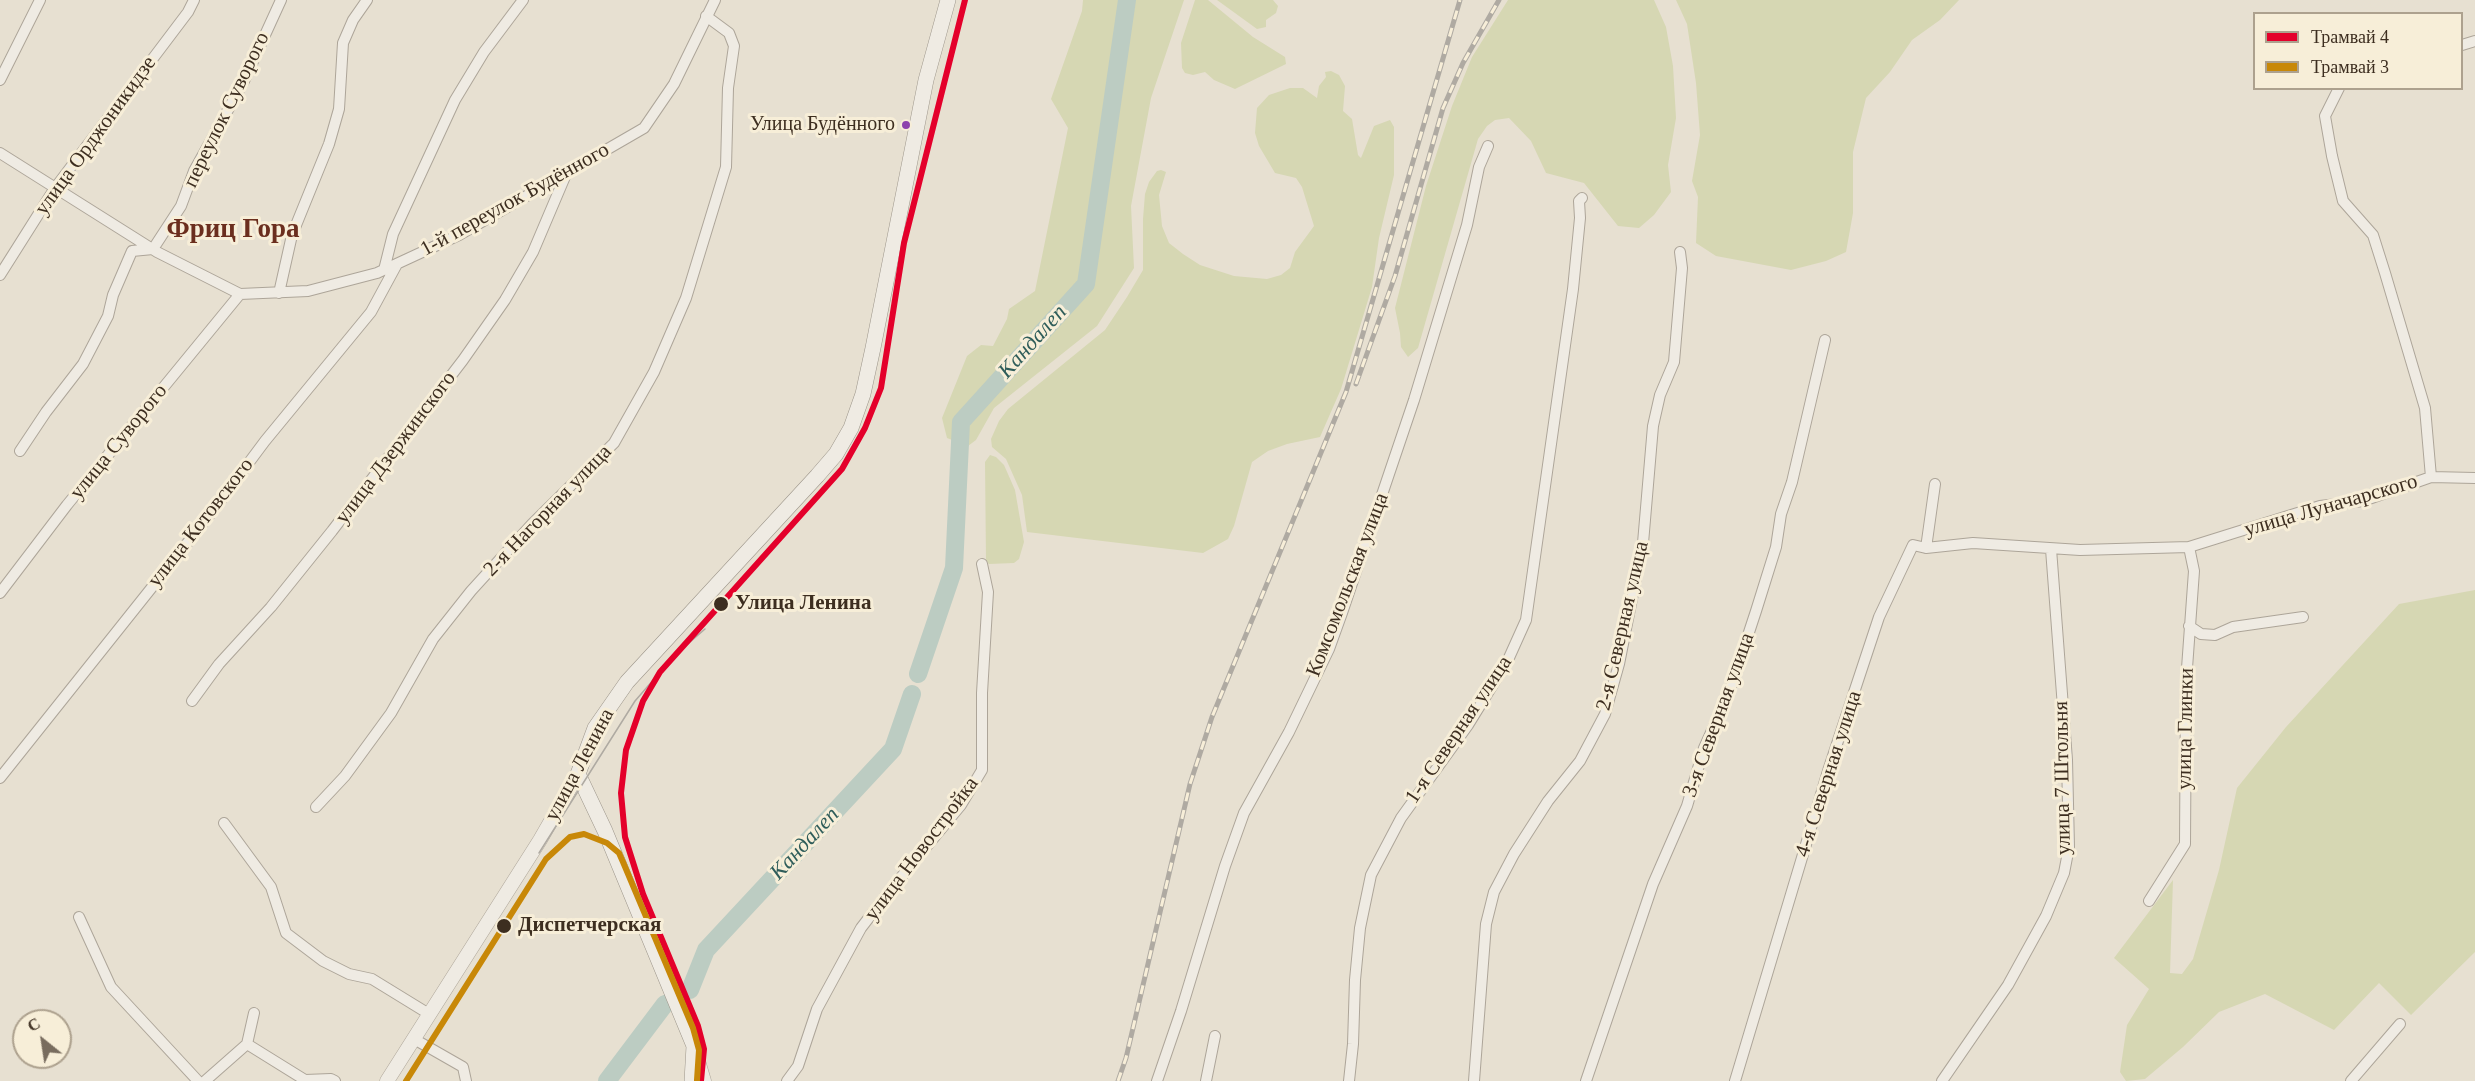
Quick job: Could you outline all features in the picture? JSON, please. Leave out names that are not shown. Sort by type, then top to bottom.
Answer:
[{"type":"main road","name":"улица Ленина","points":[[578,774],[595,728],[627,682],[817,477],[836,454],[851,428],[868,371],[926,80],[948,0]]},
{"type":"main road","points":[[578,774],[609,841],[694,1046],[692,1081]]},
{"type":"street","points":[[0,80],[40,0]]},
{"type":"street","name":"улица Орджоникидзе","points":[[0,275],[56,188],[181,21],[194,0]]},
{"type":"street","name":"переулок Суворого","points":[[153,249],[181,206],[194,171],[244,81],[281,0]]},
{"type":"street","points":[[279,292],[292,235],[329,144],[339,109],[343,43],[353,20],[367,0]]},
{"type":"street","points":[[384,270],[393,234],[455,100],[484,52],[523,0]]},
{"type":"street","name":"1-й переулок Будённого","points":[[240,294],[308,291],[384,270],[459,235],[644,128],[674,84],[715,0]]},
{"type":"street","name":"2-я Нагорная улица","points":[[316,807],[345,776],[391,713],[433,639],[471,591],[532,524],[614,443],[654,372],[686,298],[726,167],[728,88],[734,46],[729,33],[706,16]]},
{"type":"street","points":[[2338,90],[2325,116],[2332,156],[2343,201],[2373,236],[2385,273],[2425,408],[2431,477]]},
{"type":"street","name":"Комсомольская улица","points":[[1157,1081],[1244,813],[1289,732],[1329,649],[1414,400],[1467,225],[1479,168],[1488,146]]},
{"type":"street","points":[[0,153],[153,249],[240,294]]},
{"type":"street","name":"улица Дзержинского","points":[[192,701],[219,664],[271,607],[332,531],[463,360],[505,300],[533,252],[567,172]]},
{"type":"street","name":"1-я Северная улица","points":[[1349,1081],[1360,928],[1371,875],[1401,818],[1468,725],[1508,660],[1526,620],[1573,289],[1580,218],[1578,201],[1582,198]]},
{"type":"street","points":[[20,451],[46,412],[83,364],[108,316],[113,295],[132,251],[153,249]]},
{"type":"street","name":"2-я Северная улица","points":[[1474,1081],[1486,924],[1494,892],[1514,854],[1548,801],[1585,751],[1605,714],[1619,664],[1643,543],[1653,426],[1659,395],[1674,362],[1682,268],[1680,252]]},
{"type":"street","name":"улица Котовского","points":[[0,778],[212,513],[265,441],[371,312],[397,264]]},
{"type":"street","name":"улица Суворого","points":[[0,593],[68,505],[240,294]]},
{"type":"street","name":"3-я Северная улица","points":[[1586,1081],[1653,884],[1686,806],[1704,748],[1729,693],[1756,611],[1776,547],[1781,514],[1792,482],[1825,340]]},
{"type":"street","name":"улица Луначарского","points":[[2189,547],[2320,506],[2363,501],[2431,477],[2475,478]]},
{"type":"street","points":[[1935,484],[1926,548],[1973,543],[2051,549],[2189,547]]},
{"type":"street","name":"4-я Северная улица","points":[[1735,1081],[1828,771],[1879,617],[1913,545],[1926,548]]},
{"type":"street","name":"улица Глинки","points":[[2149,901],[2185,844],[2186,682],[2194,571],[2189,547]]},
{"type":"street","name":"улица 7 Штольня","points":[[1942,1081],[2008,985],[2046,916],[2064,873],[2069,847],[2067,760],[2051,549]]},
{"type":"street","name":"улица Новостройка","points":[[788,1081],[798,1066],[817,1009],[861,928],[961,805],[982,770],[982,693],[988,592],[982,564]]},
{"type":"street","points":[[2189,626],[2201,634],[2216,635],[2233,627],[2303,617]]},
{"type":"street","name":"улица Ленина","points":[[387,1081],[540,840],[578,774]]},
{"type":"street","points":[[224,823],[271,888],[286,933],[323,961],[349,974],[372,979],[429,1014]]},
{"type":"street","points":[[79,917],[111,987],[198,1081]]},
{"type":"street","points":[[205,1081],[247,1044],[254,1013]]},
{"type":"street","points":[[2351,1081],[2400,1024]]},
{"type":"street","points":[[1206,1081],[1215,1036]]},
{"type":"street","points":[[414,1039],[463,1067],[466,1081]]},
{"type":"street","points":[[247,1044],[304,1080],[331,1079],[334,1081]]},
{"type":"street","points":[[694,1046],[704,1081]]},
{"type":"green space","points":[[1083,0],[1184,0],[1151,98],[1131,206],[1134,268],[1097,326],[994,408],[976,440],[968,446],[947,438],[942,418],[967,356],[981,345],[993,346],[1007,319],[1009,309],[1035,291],[1068,128],[1051,99],[1082,11]]},
{"type":"green space","points":[[1195,0],[1208,0],[1253,37],[1285,57],[1286,64],[1235,89],[1214,80],[1205,72],[1193,75],[1185,73],[1182,68],[1181,43]]},
{"type":"green space","points":[[1217,0],[1273,0],[1278,6],[1276,13],[1266,20],[1266,27],[1257,29]]},
{"type":"green space","points":[[1508,0],[1654,0],[1666,27],[1673,66],[1676,118],[1668,165],[1671,192],[1654,215],[1639,228],[1618,226],[1584,183],[1546,173],[1531,141],[1509,118],[1495,120],[1487,126],[1478,139],[1418,348],[1408,357],[1401,347],[1395,308],[1426,186],[1452,106],[1472,57]]},
{"type":"green space","points":[[1676,0],[1959,0],[1940,20],[1912,40],[1890,72],[1866,98],[1853,152],[1853,213],[1846,252],[1826,261],[1791,270],[1716,256],[1696,243],[1698,197],[1692,181],[1700,135],[1696,83],[1687,24]]},
{"type":"green space","points":[[1331,71],[1339,75],[1345,86],[1343,111],[1352,119],[1358,155],[1361,158],[1374,126],[1390,120],[1394,127],[1394,175],[1379,238],[1372,287],[1341,389],[1320,437],[1287,444],[1268,451],[1252,462],[1234,526],[1228,539],[1203,553],[1027,532],[1022,495],[1006,459],[992,447],[991,439],[999,421],[1008,409],[1105,330],[1127,297],[1143,270],[1143,219],[1145,194],[1149,182],[1157,171],[1166,172],[1159,195],[1162,226],[1169,243],[1183,254],[1200,265],[1234,276],[1267,279],[1281,275],[1290,268],[1295,252],[1314,226],[1302,187],[1296,178],[1275,173],[1259,146],[1255,133],[1257,108],[1269,95],[1290,88],[1303,88],[1317,98],[1319,86],[1326,77],[1325,72]]},
{"type":"green space","points":[[990,455],[996,457],[1004,465],[1015,490],[1024,542],[1019,559],[1014,563],[989,564],[986,561],[985,462]]},
{"type":"green space","points":[[2475,590],[2475,952],[2411,1015],[2379,983],[2334,1030],[2265,994],[2219,1012],[2145,1079],[2126,1081],[2120,1072],[2127,1025],[2149,989],[2114,958],[2173,880],[2170,973],[2182,974],[2193,959],[2219,870],[2237,788],[2286,727],[2399,604]]},
{"type":"waterway","name":"Кандалеп","points":[[918,674],[954,568],[961,422],[1086,284],[1127,0]]},
{"type":"waterway","name":"Кандалеп","points":[[690,990],[706,950],[893,749],[912,694]]},
{"type":"waterway","name":"Кандалеп","points":[[607,1081],[665,1004]]},
{"type":"tram line","name":"4","points":[[701,1081],[704,1049],[698,1026],[643,894],[625,837],[621,793],[626,750],[643,701],[660,672],[842,469],[865,428],[881,388],[904,243],[965,0]]},
{"type":"tram line","points":[[539,853],[635,701],[674,656],[705,629]]},
{"type":"tram line","name":"3","points":[[406,1081],[546,859],[570,837],[584,834],[607,843],[619,853],[693,1028],[699,1050],[697,1080]]},
{"type":"railway","points":[[1118,1081],[1126,1058],[1190,784],[1212,717],[1346,392],[1460,0]]},
{"type":"railway","points":[[1356,384],[1395,276],[1443,108],[1463,63],[1499,0]]},
{"type":"place","name":"Улица Будённого","points":[[906,125]]},
{"type":"place","name":"Улица Ленина","points":[[721,604]]},
{"type":"place","name":"Диспетчерская","points":[[504,926]]},
{"type":"district","name":"Фриц Гора","points":[[233,230]]}]
